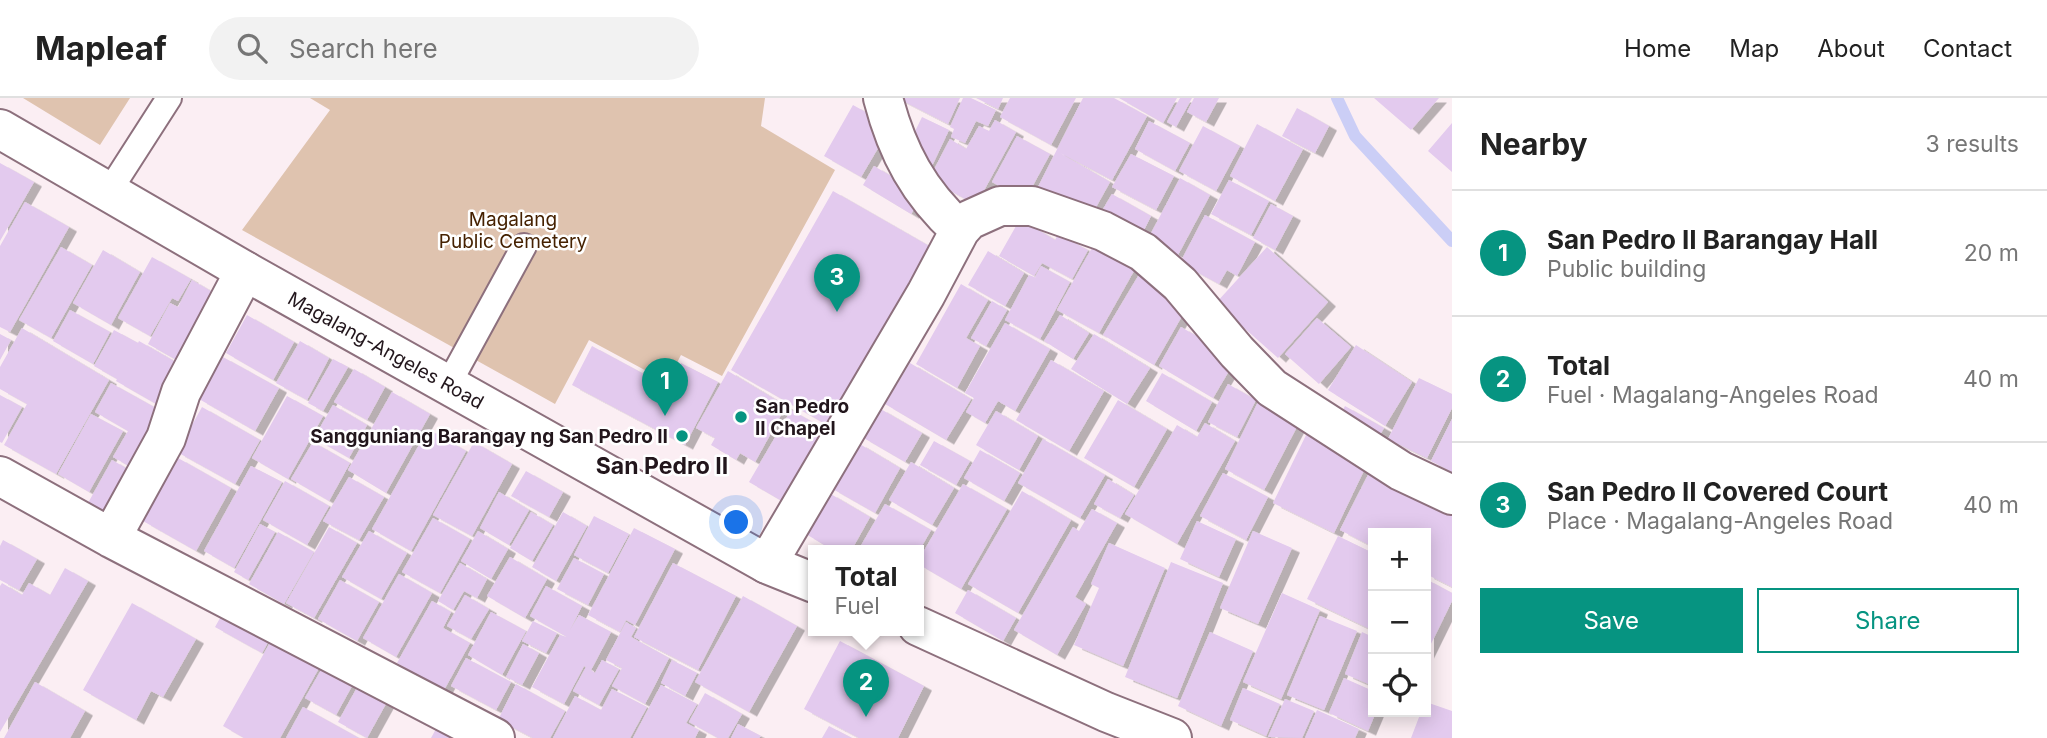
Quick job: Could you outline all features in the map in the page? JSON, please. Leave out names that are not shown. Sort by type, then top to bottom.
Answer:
[{"type":"street","points":[[883,98],[897,142],[915,180],[937,210],[960,230]]},
{"type":"street","name":"Magalang-Angeles Road","points":[[0,129],[245,271],[767,564],[808,581]]},
{"type":"street","points":[[767,564],[926,294],[960,230],[969,220],[1000,206],[1032,205],[1103,231],[1143,252],[1180,284],[1237,352],[1272,388],[1401,471],[1452,495]]},
{"type":"street","points":[[111,538],[166,438],[181,393],[245,271]]},
{"type":"street","points":[[0,476],[111,538],[495,738]]},
{"type":"street","points":[[924,629],[1098,725],[1172,738]]},
{"type":"lane","points":[[108,193],[169,98]]},
{"type":"lane","points":[[448,385],[524,246]]},
{"type":"green space","points":[[23,98],[130,98],[100,145]]},
{"type":"green space","name":"Magalang Public Cemetery","points":[[310,98],[765,98],[761,126],[835,170],[722,376],[681,355],[667,382],[589,340],[555,404],[242,230],[330,110]]},
{"type":"building","points":[[897,98],[960,98],[948,124]]},
{"type":"building","points":[[963,98],[971,98],[996,110],[988,126],[976,121],[965,143],[951,137],[954,129],[950,127]]},
{"type":"building","points":[[976,98],[1003,98],[998,109]]},
{"type":"building","points":[[1010,98],[1076,98],[1051,145],[1000,117]]},
{"type":"building","points":[[1083,98],[1114,98],[1147,116],[1112,180],[1060,153],[1110,182],[1090,218],[1037,189]]},
{"type":"building","points":[[1119,98],[1177,98],[1163,123]]},
{"type":"building","points":[[1180,98],[1192,98],[1176,127],[1167,122]]},
{"type":"building","points":[[1194,98],[1219,98],[1206,122],[1187,112]]},
{"type":"building","points":[[1374,98],[1439,98],[1411,130]]},
{"type":"building","points":[[853,105],[891,126],[861,177],[824,156]]},
{"type":"building","points":[[1297,108],[1329,126],[1315,153],[1282,136]]},
{"type":"building","points":[[922,117],[949,130],[931,168],[904,154]]},
{"type":"building","points":[[995,120],[1016,132],[976,205],[929,179],[950,139],[966,149],[979,126],[989,131]]},
{"type":"building","points":[[1149,121],[1190,143],[1175,171],[1135,149]]},
{"type":"building","points":[[1452,123],[1452,172],[1428,151]]},
{"type":"building","points":[[1257,124],[1303,149],[1275,201],[1230,176]]},
{"type":"building","points":[[1203,126],[1240,146],[1216,191],[1179,171]]},
{"type":"building","points":[[1017,136],[1050,154],[1025,200],[992,182]]},
{"type":"building","points":[[1131,154],[1174,176],[1156,210],[1112,187]]},
{"type":"building","points":[[0,163],[34,182],[0,241]]},
{"type":"building","points":[[874,166],[923,195],[911,214],[863,185]]},
{"type":"building","points":[[1180,178],[1210,195],[1178,255],[1148,239]]},
{"type":"building","points":[[1229,180],[1269,201],[1251,235],[1211,214]]},
{"type":"building","points":[[833,191],[943,254],[841,433],[731,370]]},
{"type":"building","points":[[1112,194],[1151,216],[1140,238],[1099,216]]},
{"type":"building","points":[[25,202],[69,227],[10,332],[0,327],[0,246]]},
{"type":"building","points":[[1271,204],[1293,216],[1275,250],[1253,238]]},
{"type":"building","points":[[1205,215],[1255,242],[1237,276],[1227,270],[1219,284],[1180,263]]},
{"type":"building","points":[[1020,219],[1055,240],[1058,234],[1088,250],[1072,279],[1042,263],[1034,276],[999,256]]},
{"type":"building","points":[[1093,246],[1135,269],[1099,333],[1057,310]]},
{"type":"building","points":[[61,247],[92,265],[51,338],[19,320]]},
{"type":"building","points":[[1267,247],[1328,302],[1278,358],[1216,303]]},
{"type":"building","points":[[103,250],[140,272],[111,325],[73,303]]},
{"type":"building","points":[[988,251],[1024,273],[1005,306],[968,285]]},
{"type":"building","points":[[152,257],[191,279],[178,301],[172,298],[150,336],[118,318]]},
{"type":"building","points":[[1041,266],[1070,282],[1040,339],[1005,320],[1029,275],[1037,278],[1035,277]]},
{"type":"building","points":[[1140,273],[1190,302],[1154,365],[1103,335]]},
{"type":"building","points":[[192,280],[226,300],[189,367],[148,344],[170,303],[178,307]]},
{"type":"building","points":[[961,284],[988,300],[966,338],[980,346],[957,388],[916,364]]},
{"type":"building","points":[[992,301],[1007,310],[986,346],[971,338]]},
{"type":"building","points":[[70,310],[110,332],[93,364],[53,341]]},
{"type":"building","points":[[247,315],[294,342],[273,380],[226,353]]},
{"type":"building","points":[[1060,315],[1089,333],[1073,359],[1044,341]]},
{"type":"building","points":[[1317,318],[1351,347],[1319,384],[1285,354]]},
{"type":"building","points":[[1005,323],[1050,349],[1015,411],[998,401],[985,423],[966,412],[974,398],[965,393]]},
{"type":"building","points":[[1181,327],[1236,359],[1213,398],[1159,366]]},
{"type":"building","points":[[22,328],[109,380],[56,474],[4,445],[27,404],[0,389],[0,367]]},
{"type":"building","points":[[114,330],[188,369],[165,409],[94,366]]},
{"type":"building","points":[[0,334],[11,340],[0,360]]},
{"type":"building","points":[[1094,334],[1150,368],[1127,404],[1071,369]]},
{"type":"building","points":[[300,341],[329,358],[307,400],[276,383]]},
{"type":"building","points":[[1356,345],[1412,382],[1385,426],[1328,390]]},
{"type":"building","points":[[592,346],[668,387],[681,363],[718,382],[685,445],[572,385]]},
{"type":"building","points":[[223,357],[279,388],[255,431],[199,399]]},
{"type":"building","points":[[333,359],[348,367],[323,411],[308,403]]},
{"type":"building","points":[[1051,360],[1104,391],[1069,451],[1016,420]]},
{"type":"building","points":[[910,363],[971,399],[946,440],[885,404]]},
{"type":"building","points":[[354,369],[385,387],[367,420],[334,402]]},
{"type":"building","name":"San Pedro II Chapel","points":[[728,371],[786,406],[755,462],[740,453],[736,460],[711,445],[715,438],[696,428]]},
{"type":"building","points":[[1162,373],[1212,402],[1196,431],[1146,401]]},
{"type":"building","points":[[1419,378],[1452,394],[1452,408],[1427,458],[1388,439]]},
{"type":"building","points":[[111,383],[172,417],[141,473],[113,457],[128,431],[95,412]]},
{"type":"building","points":[[1228,384],[1256,400],[1237,437],[1208,422]]},
{"type":"building","points":[[392,392],[430,414],[386,493],[348,470]]},
{"type":"building","points":[[0,395],[22,407],[2,443],[0,442]]},
{"type":"building","points":[[287,396],[323,416],[288,479],[252,458]]},
{"type":"building","points":[[1118,400],[1167,429],[1134,487],[1084,458]]},
{"type":"building","points":[[1259,400],[1300,421],[1264,490],[1225,469]]},
{"type":"building","points":[[333,405],[367,425],[349,458],[314,438]]},
{"type":"building","points":[[1345,406],[1384,428],[1375,443],[1337,421]]},
{"type":"building","points":[[202,407],[260,440],[235,484],[177,452]]},
{"type":"building","points":[[879,408],[922,433],[905,462],[862,437]]},
{"type":"building","points":[[791,410],[834,434],[792,507],[749,482]]},
{"type":"building","points":[[996,411],[1038,436],[1019,470],[976,445]]},
{"type":"building","points":[[91,414],[123,431],[89,492],[58,474]]},
{"type":"building","points":[[1452,419],[1452,472],[1431,461]]},
{"type":"building","points":[[1205,423],[1235,441],[1177,544],[1125,514],[1177,425],[1197,437]]},
{"type":"building","points":[[428,429],[466,451],[411,551],[372,529]]},
{"type":"building","points":[[1307,433],[1368,462],[1334,533],[1273,503]]},
{"type":"building","points":[[1043,439],[1105,475],[1080,518],[1018,483]]},
{"type":"building","points":[[934,441],[970,461],[956,485],[920,465]]},
{"type":"building","points":[[313,442],[350,463],[329,501],[291,479]]},
{"type":"building","points":[[474,442],[512,464],[472,536],[433,515]]},
{"type":"building","points":[[858,443],[900,468],[875,513],[831,488]]},
{"type":"building","points":[[980,450],[1020,473],[1004,501],[964,478]]},
{"type":"building","points":[[178,458],[231,488],[196,551],[143,521]]},
{"type":"building","points":[[112,460],[142,477],[118,519],[88,503]]},
{"type":"building","points":[[911,462],[954,488],[932,525],[889,500]]},
{"type":"building","points":[[251,466],[282,482],[234,568],[204,551]]},
{"type":"building","points":[[1372,467],[1452,508],[1452,587],[1431,576],[1431,528],[1368,528],[1368,544],[1340,530]]},
{"type":"building","points":[[526,471],[563,492],[549,517],[511,496]]},
{"type":"building","points":[[1223,473],[1268,497],[1246,540],[1200,516]]},
{"type":"building","points":[[349,477],[384,497],[359,540],[323,521]]},
{"type":"building","points":[[1108,479],[1134,495],[1120,518],[1094,504]]},
{"type":"building","points":[[285,481],[329,506],[307,545],[263,520]]},
{"type":"building","points":[[963,484],[1007,509],[961,589],[924,567],[924,551]]},
{"type":"building","points":[[1022,491],[1071,520],[1018,613],[968,584]]},
{"type":"building","points":[[499,492],[529,510],[509,545],[480,528]]},
{"type":"building","points":[[829,493],[870,517],[854,545],[824,545],[806,534]]},
{"type":"building","points":[[885,504],[931,530],[922,545],[861,545]]},
{"type":"building","points":[[1092,509],[1117,523],[1075,597],[1086,604],[1057,655],[1014,630],[1073,527],[1079,531]]},
{"type":"building","points":[[531,512],[553,525],[532,561],[510,548]]},
{"type":"building","points":[[563,512],[587,526],[556,581],[532,567]]},
{"type":"building","points":[[594,516],[629,534],[608,573],[574,555]]},
{"type":"building","points":[[433,518],[470,539],[440,593],[402,572]]},
{"type":"building","points":[[1197,521],[1236,539],[1219,577],[1180,559]]},
{"type":"building","points":[[260,524],[275,532],[248,580],[234,572]]},
{"type":"building","points":[[329,527],[357,543],[314,618],[286,603]]},
{"type":"building","points":[[634,528],[675,549],[635,625],[626,620],[620,632],[588,615]]},
{"type":"building","points":[[369,531],[407,553],[381,599],[342,577]]},
{"type":"building","points":[[478,531],[508,549],[491,579],[461,561]]},
{"type":"building","points":[[1253,531],[1292,548],[1258,624],[1220,608]]},
{"type":"building","points":[[278,532],[314,552],[284,604],[249,584]]},
{"type":"building","points":[[1338,536],[1368,551],[1368,628],[1307,599]]},
{"type":"building","points":[[3,540],[37,559],[19,590],[0,580],[0,546]]},
{"type":"building","points":[[1109,543],[1165,568],[1123,666],[1074,645],[1099,588],[1091,584]]},
{"type":"building","points":[[510,557],[547,579],[525,618],[487,596]]},
{"type":"building","points":[[574,558],[604,574],[588,605],[557,589]]},
{"type":"building","points":[[1171,562],[1223,583],[1177,698],[1125,677]]},
{"type":"building","points":[[460,563],[487,579],[477,598],[464,591],[453,610],[438,601]]},
{"type":"building","points":[[673,563],[736,596],[698,670],[634,637]]},
{"type":"building","points":[[65,568],[88,581],[0,732],[0,586],[2,583],[22,595],[29,583],[50,595]]},
{"type":"building","points":[[399,574],[432,593],[396,657],[363,638]]},
{"type":"building","points":[[340,580],[379,602],[357,641],[318,619]]},
{"type":"building","points":[[1431,582],[1452,593],[1452,601],[1431,644]]},
{"type":"building","points":[[546,586],[582,606],[570,630],[579,615],[611,632],[591,670],[595,673],[602,660],[619,669],[599,705],[573,691],[586,667],[584,666],[564,704],[532,687],[560,635],[567,637],[530,616]]},
{"type":"building","points":[[968,590],[1016,618],[1003,641],[955,613]]},
{"type":"building","points":[[1282,593],[1320,610],[1281,699],[1243,682]]},
{"type":"building","points":[[465,595],[489,609],[471,639],[447,626]]},
{"type":"building","points":[[743,596],[797,626],[749,712],[695,682]]},
{"type":"building","points":[[432,601],[451,612],[443,628],[470,643],[444,690],[397,663]]},
{"type":"building","points":[[132,603],[196,639],[163,697],[151,691],[136,720],[83,690]]},
{"type":"building","points":[[228,604],[275,630],[262,653],[215,627]]},
{"type":"building","points":[[491,612],[526,631],[502,675],[468,655]]},
{"type":"building","points":[[1320,616],[1357,631],[1324,710],[1287,695]]},
{"type":"building","points":[[533,621],[557,633],[546,653],[522,641]]},
{"type":"building","points":[[626,622],[636,628],[631,637],[669,658],[645,704],[612,686],[622,668],[606,660]]},
{"type":"building","points":[[276,632],[324,659],[280,738],[244,738],[223,726]]},
{"type":"building","points":[[1210,632],[1253,651],[1221,726],[1178,706]]},
{"type":"building","points":[[1362,632],[1368,635],[1368,684],[1345,674]]},
{"type":"building","points":[[840,641],[924,686],[898,738],[859,738],[804,709]]},
{"type":"building","points":[[523,644],[539,653],[522,685],[506,677]]},
{"type":"building","points":[[328,658],[358,675],[336,715],[305,698]]},
{"type":"building","points":[[466,658],[511,682],[496,710],[451,686]]},
{"type":"building","points":[[672,660],[697,673],[685,696],[661,683]]},
{"type":"building","points":[[364,675],[393,691],[367,738],[338,722]]},
{"type":"building","points":[[1344,678],[1368,689],[1368,717],[1374,717],[1368,731],[1329,713]]},
{"type":"building","points":[[35,682],[85,711],[70,738],[4,738]]},
{"type":"building","points":[[516,684],[565,711],[550,738],[533,738],[498,720]]},
{"type":"building","points":[[661,685],[697,704],[686,723],[699,730],[695,738],[633,738]]},
{"type":"building","points":[[1243,688],[1280,704],[1266,736],[1230,720]]},
{"type":"building","points":[[612,689],[647,707],[630,738],[553,738],[575,696],[601,710]]},
{"type":"building","points":[[705,693],[742,714],[728,738],[718,738],[689,722]]},
{"type":"building","points":[[1285,699],[1314,711],[1302,738],[1268,737]]},
{"type":"building","points":[[1431,704],[1452,711],[1452,738],[1411,738],[1419,717],[1431,717]]},
{"type":"building","points":[[303,707],[359,738],[286,738]]},
{"type":"building","points":[[1317,710],[1359,729],[1355,738],[1305,738]]},
{"type":"building","points":[[738,724],[761,736],[731,738]]},
{"type":"building","points":[[829,726],[852,738],[822,738]]},
{"type":"building","points":[[437,727],[457,738],[431,738]]},
{"type":"waterway","points":[[1337,98],[1355,136],[1452,241]]},
{"type":"place","name":"San Pedro Ⅱ Covered Court","points":[[837,312]]},
{"type":"place","name":"San Pedro Ⅱ Barangay Hall","points":[[665,416]]},
{"type":"place","name":"San Pedro II Chapel","points":[[741,417]]},
{"type":"place","name":"Sangguniang Barangay ng San Pedro Ⅱ","points":[[682,436]]},
{"type":"place","name":"Total","points":[[866,717]]},
{"type":"district","name":"San Pedro II","points":[[662,466]]}]
